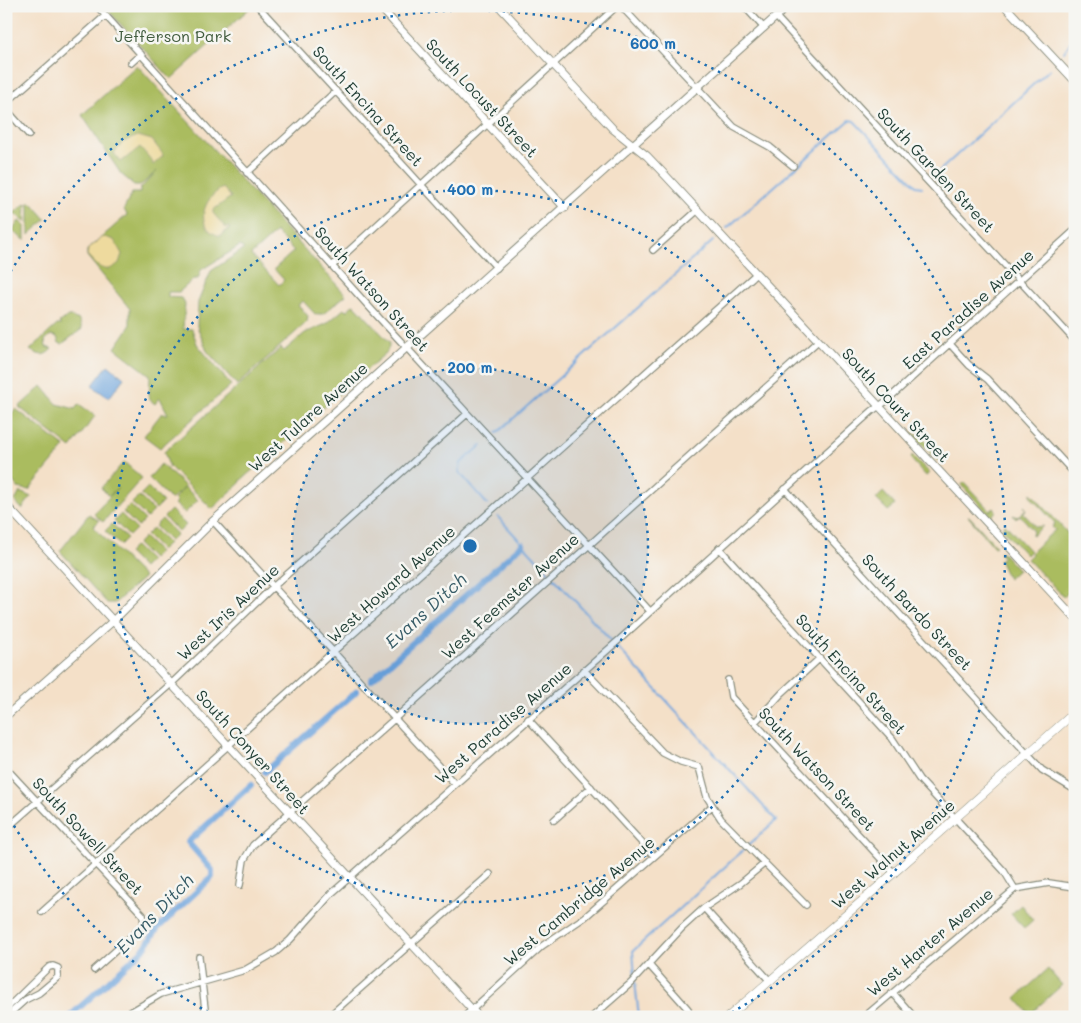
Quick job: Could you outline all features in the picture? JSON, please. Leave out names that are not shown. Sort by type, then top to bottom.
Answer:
[{"type":"main road","name":"West Walnut Avenue","points":[[728,1017],[1075,712]]},
{"type":"street","name":"South Watson Street","points":[[97,6],[467,414],[649,610]]},
{"type":"street","name":"South Encina Street","points":[[258,6],[497,268]]},
{"type":"street","name":"South Locust Street","points":[[379,6],[565,208]]},
{"type":"street","name":"South Court Street","points":[[499,6],[613,129],[634,146],[698,210],[1075,618]]},
{"type":"street","points":[[332,266],[618,6]]},
{"type":"street","points":[[621,6],[734,127],[770,147],[793,166]]},
{"type":"street","points":[[744,6],[764,28]]},
{"type":"street","name":"West Tulare Avenue","points":[[6,716],[113,621],[213,521],[565,208],[788,6]]},
{"type":"street","points":[[1005,6],[1075,80]]},
{"type":"street","points":[[6,103],[105,16]]},
{"type":"street","name":"South Garden Street","points":[[776,17],[1075,341]]},
{"type":"street","points":[[132,62],[141,54]]},
{"type":"street","points":[[248,173],[336,91]]},
{"type":"street","points":[[6,109],[29,134]]},
{"type":"street","points":[[653,250],[698,210]]},
{"type":"street","name":"East Paradise Avenue","points":[[879,407],[1075,230]]},
{"type":"street","name":"West Howard Avenue","points":[[42,912],[335,653],[756,274]]},
{"type":"street","name":"West Feemster Avenue","points":[[240,885],[244,860],[253,845],[818,341]]},
{"type":"street","points":[[950,344],[969,365],[987,379],[1075,474]]},
{"type":"street","name":"West Paradise Avenue","points":[[122,1017],[161,994],[245,970],[276,952],[290,940],[327,898],[350,877],[879,407]]},
{"type":"street","name":"West Iris Avenue","points":[[6,829],[172,683],[273,587],[467,414]]},
{"type":"street","name":"South Bardo Street","points":[[785,489],[1027,754]]},
{"type":"street","name":"South Conyer Street","points":[[6,505],[479,1017]]},
{"type":"street","points":[[213,521],[455,784]]},
{"type":"street","name":"South Encina Street","points":[[719,548],[892,738],[909,767],[1004,871],[1016,890]]},
{"type":"street","points":[[755,722],[782,693],[819,659]]},
{"type":"street","points":[[584,670],[663,753],[681,762],[700,766],[704,788],[712,806],[736,836],[806,905]]},
{"type":"street","name":"South Watson Street","points":[[728,680],[731,697],[894,873]]},
{"type":"street","points":[[528,719],[654,856]]},
{"type":"street","points":[[1027,754],[1048,775],[1075,790]]},
{"type":"street","name":"South Sowell Street","points":[[6,768],[143,915],[144,925],[94,970]]},
{"type":"street","points":[[554,820],[591,787]]},
{"type":"street","name":"West Cambridge Avenue","points":[[464,1017],[542,946],[585,918],[712,806]]},
{"type":"street","points":[[592,1017],[649,965],[682,928],[704,908],[741,883],[765,863]]},
{"type":"street","points":[[328,1017],[490,874]]},
{"type":"street","points":[[1016,890],[1049,883],[1075,887]]},
{"type":"street","name":"West Harter Avenue","points":[[864,1017],[994,906],[1016,890]]},
{"type":"street","points":[[704,908],[769,980]]},
{"type":"street","points":[[199,957],[205,1009]]},
{"type":"street","points":[[649,965],[688,1009]]},
{"type":"street","points":[[6,1009],[49,967],[58,968],[58,977],[49,986],[40,993],[25,1000],[6,1017]]},
{"type":"street","points":[[893,993],[914,1017]]},
{"type":"green space","name":"Jefferson Park","points":[[104,6],[248,6],[250,8],[171,79]]},
{"type":"green space","points":[[137,65],[346,295],[323,314],[315,314],[303,301],[298,305],[308,316],[307,322],[237,385],[207,351],[197,326],[198,302],[211,271],[244,249],[240,246],[201,270],[198,279],[194,279],[179,292],[168,292],[168,297],[181,298],[185,303],[183,329],[192,329],[197,344],[231,385],[160,448],[144,436],[161,414],[168,414],[160,398],[155,404],[149,399],[150,375],[115,348],[130,326],[130,309],[87,256],[87,250],[127,215],[124,209],[132,193],[140,193],[140,189],[157,171],[141,185],[134,185],[121,174],[82,115]],"holes":[[[276,232],[294,251],[274,269],[284,280],[279,285],[251,255]]]},
{"type":"green space","points":[[31,202],[46,219],[29,235],[29,203]]},
{"type":"green space","points":[[26,203],[25,222],[14,213]]},
{"type":"green space","points":[[19,221],[25,226],[25,240],[12,231]]},
{"type":"green space","points":[[354,304],[390,343],[387,352],[240,481],[212,509],[169,466],[164,452],[281,348],[284,351],[305,333],[326,324],[344,309],[346,311]]},
{"type":"green space","points":[[68,316],[79,320],[82,329],[62,344],[59,343],[57,337],[51,335],[45,340],[46,347],[52,349],[47,353],[39,354],[30,350],[57,325],[61,325],[59,323]]},
{"type":"green space","points":[[42,386],[57,404],[75,409],[79,404],[95,416],[71,448],[19,407]]},
{"type":"green space","points":[[16,409],[65,447],[29,490],[18,488],[6,472],[6,418]]},
{"type":"green space","points":[[910,431],[932,448],[939,462]]},
{"type":"green space","points":[[912,455],[930,473],[926,476],[911,459]]},
{"type":"green space","points":[[124,462],[142,478],[103,522],[94,514],[118,487],[109,496],[101,488]]},
{"type":"green space","points":[[161,464],[185,486],[171,500],[149,478]]},
{"type":"green space","points":[[964,482],[990,511],[994,508],[996,511],[991,517],[964,488],[962,485]]},
{"type":"green space","points":[[148,487],[163,502],[156,509],[141,494]]},
{"type":"green space","points":[[185,487],[198,500],[185,513],[175,504],[177,502],[174,499]]},
{"type":"green space","points":[[20,492],[31,497],[22,509],[15,501]]},
{"type":"green space","points":[[883,492],[895,505],[888,511],[876,499]]},
{"type":"green space","points":[[1031,493],[1075,541],[1075,586],[1064,597],[1027,559],[1032,554],[1031,552],[1055,530],[1052,527],[1055,523],[1031,497]]},
{"type":"green space","points":[[139,496],[154,511],[147,518],[132,503]]},
{"type":"green space","points":[[130,505],[145,520],[138,527],[123,512]]},
{"type":"green space","points":[[1024,506],[1027,509],[1023,513],[1036,527],[1043,526],[1032,536],[1033,530],[1020,515],[1016,519],[1013,515],[1017,517],[1026,509]]},
{"type":"green space","points":[[171,510],[186,525],[179,532],[164,517]]},
{"type":"green space","points":[[89,514],[99,521],[93,527],[144,577],[115,603],[107,603],[60,551]]},
{"type":"green space","points":[[121,514],[136,529],[129,536],[114,521]]},
{"type":"green space","points":[[969,516],[996,546],[994,547]]},
{"type":"green space","points":[[162,519],[177,534],[170,541],[155,526]]},
{"type":"green space","points":[[112,524],[127,538],[120,545],[105,531]]},
{"type":"green space","points":[[1005,524],[1030,551],[1026,555],[1002,529]]},
{"type":"green space","points":[[153,528],[168,543],[161,550],[146,535]]},
{"type":"green space","points":[[144,537],[159,552],[152,559],[137,544]]},
{"type":"green space","points":[[135,546],[150,561],[143,568],[128,553]]},
{"type":"green space","points":[[1001,551],[1018,570],[1008,579],[999,560],[1003,557],[999,553]]},
{"type":"green space","points":[[1021,905],[1033,920],[1024,928],[1011,914]]},
{"type":"green space","points":[[1048,969],[1062,985],[1030,1014],[1016,998]]},
{"type":"sand","points":[[138,136],[152,140],[162,153],[163,156],[153,165],[152,161],[140,147],[121,162],[114,153],[123,142]]},
{"type":"sand","points":[[223,188],[231,197],[213,210],[213,213],[225,227],[230,228],[220,236],[206,226],[204,212],[210,198]]},
{"type":"sand","points":[[105,237],[114,240],[122,254],[119,263],[110,269],[98,266],[87,255],[88,249]]},
{"type":"water","points":[[108,365],[124,378],[109,398],[92,386]]},
{"type":"waterway","points":[[1064,52],[1075,35]]},
{"type":"waterway","points":[[934,176],[1050,69]]},
{"type":"waterway","points":[[727,228],[850,120],[854,121],[916,186],[922,187]]},
{"type":"waterway","points":[[497,433],[713,241]]},
{"type":"waterway","points":[[482,445],[461,463],[459,472],[487,504]]},
{"type":"waterway","points":[[498,517],[776,820],[633,951],[635,977]]},
{"type":"waterway","name":"Evans Ditch","points":[[371,680],[523,544]]},
{"type":"waterway","name":"Evans Ditch","points":[[265,772],[357,691]]},
{"type":"waterway","name":"Evans Ditch","points":[[69,1017],[143,950],[158,928],[212,877],[212,870],[188,842],[251,785]]},
{"type":"waterway","points":[[635,982],[639,1017]]}]
